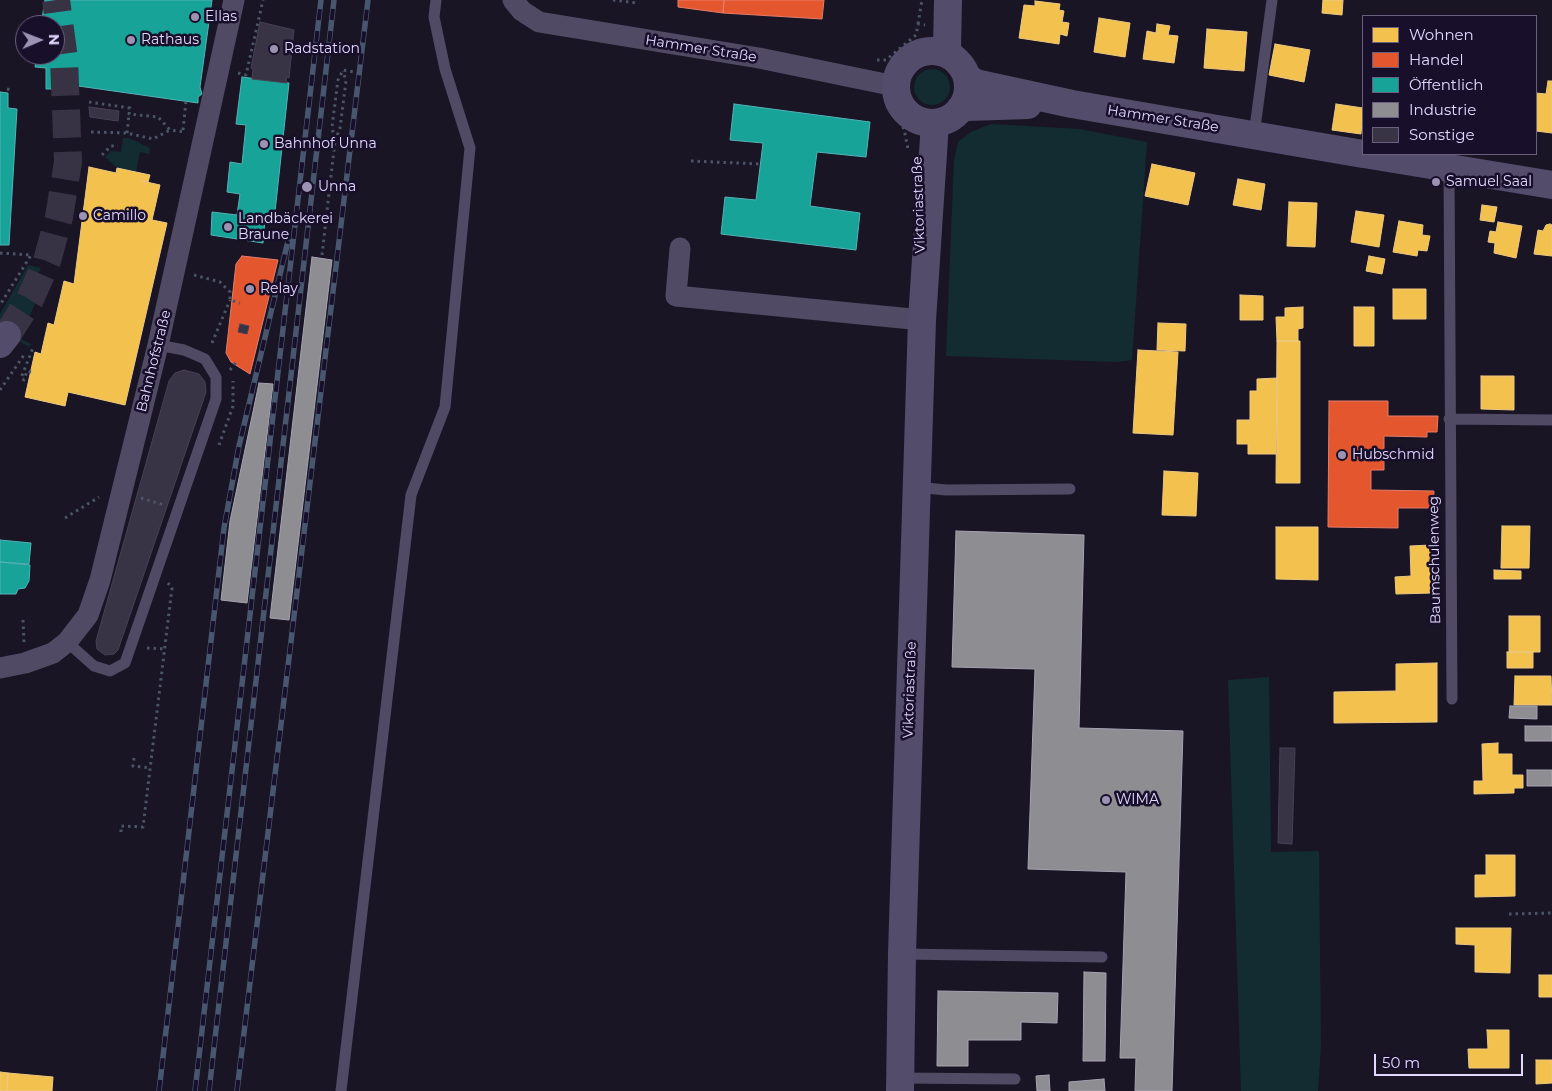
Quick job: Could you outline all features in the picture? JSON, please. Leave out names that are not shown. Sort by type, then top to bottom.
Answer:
[{"type":"main road","points":[[948,0],[947,47],[950,56]]},
{"type":"main road","points":[[923,51],[927,46],[930,16]]},
{"type":"main road","points":[[923,51],[935,51],[950,56],[957,60],[967,77],[968,93],[960,109],[947,120],[927,122],[901,107],[896,97],[895,86],[897,74],[904,64],[912,56],[923,51]]},
{"type":"main road","name":"Hammer Straße","points":[[967,77],[982,84],[1072,104],[1362,154]]},
{"type":"main road","name":"Hammer Straße","points":[[960,109],[968,107],[1072,104]]},
{"type":"main road","name":"Viktoriastraße","points":[[900,1084],[916,487],[924,288],[927,122]]},
{"type":"main road","name":"Hammer Straße","points":[[1370,155],[1552,185]]},
{"type":"street","name":"Bahnhofstraße","points":[[0,668],[25,663],[53,653],[67,642],[88,615],[100,580],[158,345],[234,0]]},
{"type":"street","name":"Hammer Straße","points":[[513,0],[522,11],[539,22],[758,58],[895,86]]},
{"type":"street","points":[[680,248],[676,296],[922,320]]},
{"type":"lane","points":[[341,1091],[411,495],[445,407],[470,148],[445,69],[434,17],[436,0]]},
{"type":"lane","points":[[1254,135],[1272,0]]},
{"type":"lane","name":"Baumschulenweg","points":[[1449,169],[1452,700]]},
{"type":"lane","points":[[67,642],[94,666],[110,671],[125,664],[216,399],[216,377],[205,359],[184,350],[158,345]]},
{"type":"lane","points":[[1449,419],[1552,420]]},
{"type":"lane","points":[[916,487],[946,490],[1070,489]]},
{"type":"lane","points":[[902,954],[1102,957]]},
{"type":"lane","points":[[900,1084],[1015,1079]]},
{"type":"path","points":[[219,68],[246,75],[263,0]]},
{"type":"path","points":[[613,0],[637,3]]},
{"type":"path","points":[[908,149],[904,129],[882,98],[866,92],[872,60],[886,60],[916,35],[930,16],[922,0]]},
{"type":"path","points":[[343,70],[354,72]]},
{"type":"path","points":[[322,255],[335,141],[340,128],[346,81],[343,70]]},
{"type":"path","points":[[335,141],[332,127],[338,80],[343,70]]},
{"type":"path","points":[[7,89],[13,90]]},
{"type":"path","points":[[182,132],[186,101]]},
{"type":"path","points":[[89,102],[130,108],[127,133]]},
{"type":"path","points":[[129,114],[158,117],[170,130]]},
{"type":"path","points":[[90,132],[127,133],[153,139],[170,130],[205,135]]},
{"type":"path","points":[[102,154],[111,146],[118,146]]},
{"type":"path","points":[[691,160],[760,164]]},
{"type":"path","points":[[0,254],[31,255],[0,305]]},
{"type":"path","points":[[175,270],[220,282],[230,292],[230,300],[212,343]]},
{"type":"path","points":[[230,300],[240,303]]},
{"type":"path","points":[[17,343],[21,378],[24,380],[27,371],[31,372]]},
{"type":"path","points":[[0,390],[17,343]]},
{"type":"path","points":[[216,452],[233,406],[234,386],[230,370],[238,360]]},
{"type":"path","points":[[121,832],[121,826],[143,826],[172,588],[167,582]]},
{"type":"path","points":[[146,654],[147,647],[165,649]]},
{"type":"path","points":[[134,758],[133,766],[150,768]]},
{"type":"path","points":[[1509,914],[1552,913]]},
{"type":"green space","points":[[932,69],[939,70],[945,74],[949,80],[949,94],[945,100],[939,104],[932,105],[925,104],[919,100],[915,94],[914,87],[915,80],[919,74],[925,70]]},
{"type":"green space","points":[[991,124],[1079,129],[1147,142],[1132,360],[1118,362],[946,356],[954,160],[958,142],[971,132]]},
{"type":"green space","points":[[123,138],[129,138],[150,148],[149,154],[140,152],[136,172],[117,168],[105,157],[111,151],[121,152]]},
{"type":"green space","points":[[28,265],[41,268],[33,284],[38,286],[32,300],[36,302],[19,338],[31,344],[29,347],[0,330],[0,314]]},
{"type":"green space","points":[[1269,677],[1271,852],[1319,851],[1321,1046],[1318,1091],[1241,1091],[1228,680]]},
{"type":"building: Wohnen","points":[[1323,0],[1343,0],[1342,15],[1322,13]]},
{"type":"building: Wohnen","points":[[1035,1],[1060,4],[1059,10],[1064,11],[1062,22],[1069,23],[1067,36],[1060,34],[1059,44],[1019,38],[1024,5],[1035,6]]},
{"type":"building: Wohnen","points":[[1099,18],[1130,23],[1125,57],[1094,52]]},
{"type":"building: Wohnen","points":[[1157,24],[1170,26],[1168,35],[1178,36],[1174,63],[1143,59],[1147,31],[1156,33]]},
{"type":"building: Wohnen","points":[[1207,29],[1247,32],[1244,71],[1204,68]]},
{"type":"building: Wohnen","points":[[1275,44],[1310,50],[1304,82],[1269,75]]},
{"type":"building: Wohnen","points":[[1548,81],[1552,81],[1552,133],[1537,131],[1537,93],[1546,94]]},
{"type":"building: Wohnen","points":[[1336,104],[1362,108],[1361,134],[1332,130]]},
{"type":"building: Wohnen","points":[[1152,164],[1195,173],[1188,205],[1145,196]]},
{"type":"building: Wohnen","points":[[89,167],[116,173],[117,168],[150,175],[148,182],[142,181],[160,185],[152,220],[167,223],[125,405],[68,392],[65,406],[25,397],[35,352],[41,354],[48,323],[54,325],[64,281],[74,284]]},
{"type":"building: Wohnen","points":[[1238,179],[1265,184],[1261,210],[1233,205]]},
{"type":"building: Wohnen","points":[[1289,202],[1317,203],[1315,247],[1287,246]]},
{"type":"building: Wohnen","points":[[1482,205],[1497,207],[1494,222],[1480,220]]},
{"type":"building: Wohnen","points":[[1356,211],[1384,215],[1379,247],[1351,242]]},
{"type":"building: Wohnen","points":[[1399,221],[1423,225],[1422,235],[1430,236],[1427,251],[1418,250],[1417,256],[1393,252]]},
{"type":"building: Wohnen","points":[[1498,222],[1522,226],[1516,258],[1494,253],[1495,243],[1488,242],[1490,231],[1496,232]]},
{"type":"building: Wohnen","points":[[1546,225],[1552,225],[1552,256],[1534,254],[1538,230],[1543,231]]},
{"type":"building: Wohnen","points":[[1369,256],[1385,259],[1382,274],[1366,271]]},
{"type":"building: Wohnen","points":[[1393,289],[1426,289],[1426,319],[1393,319]]},
{"type":"building: Wohnen","points":[[1240,295],[1263,296],[1263,320],[1240,320]]},
{"type":"building: Wohnen","points":[[1303,307],[1303,328],[1298,329],[1298,341],[1277,341],[1276,317],[1285,317],[1285,308]]},
{"type":"building: Wohnen","points":[[1354,307],[1374,307],[1374,346],[1354,346]]},
{"type":"building: Wohnen","points":[[1158,323],[1186,324],[1185,351],[1157,350]]},
{"type":"building: Wohnen","points":[[1277,341],[1300,341],[1300,483],[1276,483]]},
{"type":"building: Wohnen","points":[[1138,350],[1178,352],[1173,435],[1133,433]]},
{"type":"building: Wohnen","points":[[1481,376],[1514,376],[1514,410],[1481,409]]},
{"type":"building: Wohnen","points":[[1277,378],[1277,454],[1248,454],[1248,444],[1237,444],[1237,420],[1250,420],[1250,391],[1257,391],[1257,379]]},
{"type":"building: Wohnen","points":[[1164,471],[1198,473],[1196,516],[1162,515]]},
{"type":"building: Wohnen","points":[[1502,526],[1530,526],[1529,568],[1501,568]]},
{"type":"building: Wohnen","points":[[1276,527],[1318,527],[1318,580],[1276,579]]},
{"type":"building: Wohnen","points":[[1431,545],[1432,593],[1396,594],[1395,577],[1411,576],[1410,546]]},
{"type":"building: Wohnen","points":[[1494,570],[1521,571],[1521,579],[1494,579]]},
{"type":"building: Wohnen","points":[[1509,616],[1540,616],[1540,652],[1509,652]]},
{"type":"building: Wohnen","points":[[1507,652],[1533,652],[1533,668],[1507,668]]},
{"type":"building: Wohnen","points":[[1437,663],[1437,722],[1334,723],[1334,692],[1396,691],[1396,664]]},
{"type":"building: Wohnen","points":[[1515,676],[1551,676],[1552,705],[1514,705]]},
{"type":"building: Wohnen","points":[[1498,743],[1498,754],[1512,754],[1512,775],[1523,775],[1523,788],[1514,788],[1514,793],[1474,794],[1474,781],[1483,781],[1482,744]]},
{"type":"building: Wohnen","points":[[1486,855],[1515,855],[1515,896],[1475,897],[1475,875],[1486,875]]},
{"type":"building: Wohnen","points":[[1456,928],[1511,928],[1510,973],[1475,972],[1475,945],[1456,944]]},
{"type":"building: Wohnen","points":[[1539,975],[1552,975],[1552,997],[1539,997]]},
{"type":"building: Wohnen","points":[[1487,1030],[1509,1030],[1509,1068],[1469,1068],[1468,1049],[1488,1049]]},
{"type":"building: Wohnen","points":[[1536,1060],[1552,1060],[1552,1083],[1536,1084]]},
{"type":"building: Wohnen","points":[[0,1072],[8,1073],[7,1091],[0,1091]]},
{"type":"building: Wohnen","points":[[8,1073],[53,1077],[52,1091],[7,1091]]},
{"type":"building: Handel","points":[[678,0],[724,0],[723,13],[678,7]]},
{"type":"building: Handel","points":[[724,0],[824,0],[822,19],[723,13]]},
{"type":"building: Handel","points":[[242,256],[278,260],[250,374],[231,362],[226,353],[236,264]]},
{"type":"building: Handel","points":[[1329,401],[1388,401],[1388,416],[1438,416],[1437,432],[1427,432],[1427,437],[1384,436],[1384,470],[1371,470],[1371,490],[1434,491],[1433,508],[1398,508],[1398,528],[1328,527]]},
{"type":"building: Öffentlich","name":"Rathaus","points":[[45,0],[212,0],[200,87],[202,94],[198,97],[198,103],[57,83],[55,89],[46,89],[46,68],[35,67],[35,65],[65,65],[65,15],[43,15]]},
{"type":"building: Öffentlich","name":"Bahnhof Unna","points":[[242,77],[289,83],[274,221],[265,220],[263,243],[211,235],[212,212],[237,215],[240,194],[227,192],[230,162],[242,164],[246,125],[236,124]]},
{"type":"building: Öffentlich","points":[[0,92],[8,93],[8,108],[17,109],[9,245],[0,245]]},
{"type":"building: Öffentlich","points":[[734,104],[870,122],[866,157],[817,152],[810,206],[860,213],[856,250],[721,234],[725,197],[756,200],[763,143],[730,140]]},
{"type":"building: Öffentlich","points":[[0,540],[31,543],[29,564],[0,562]]},
{"type":"building: Öffentlich","points":[[0,562],[30,565],[29,581],[25,588],[18,589],[16,594],[0,594]]},
{"type":"building: Industrie","points":[[312,257],[332,260],[289,620],[270,618]]},
{"type":"building: Industrie","points":[[259,383],[273,384],[247,603],[221,600],[230,521]]},
{"type":"building: Industrie","name":"WIMA","points":[[956,531],[1084,535],[1079,728],[1183,731],[1172,1091],[1135,1091],[1136,1058],[1120,1058],[1126,872],[1028,869],[1035,669],[952,667]]},
{"type":"building: Industrie","points":[[1510,706],[1537,706],[1537,719],[1509,718]]},
{"type":"building: Industrie","points":[[1525,726],[1552,726],[1552,741],[1525,741]]},
{"type":"building: Industrie","points":[[1527,770],[1552,770],[1552,786],[1527,786]]},
{"type":"building: Industrie","points":[[1084,972],[1106,973],[1105,1061],[1083,1061]]},
{"type":"building: Industrie","points":[[938,991],[1058,993],[1057,1023],[1021,1022],[1021,1040],[968,1040],[968,1066],[937,1066]]},
{"type":"building: Industrie","points":[[1049,1075],[1050,1091],[1037,1091],[1036,1076]]},
{"type":"building: Industrie","points":[[1104,1079],[1105,1091],[1069,1091],[1069,1082]]},
{"type":"building: Sonstige","name":"Radstation","points":[[260,22],[294,30],[289,78],[286,77],[287,83],[252,79],[253,69],[251,68]]},
{"type":"building: Sonstige","points":[[89,107],[119,111],[118,121],[90,117]]},
{"type":"building: Sonstige","points":[[240,324],[249,326],[247,334],[238,332]]},
{"type":"building: Sonstige","points":[[184,370],[199,374],[205,382],[206,392],[118,650],[114,654],[105,655],[97,649],[96,641],[169,381],[175,373]]},
{"type":"building: Sonstige","points":[[1280,748],[1295,748],[1292,844],[1278,843]]},
{"type":"tunnel","points":[[7,335],[30,299],[47,261],[59,217],[68,162],[64,59],[56,0]]},
{"type":"railway","points":[[195,1091],[321,0]]},
{"type":"railway","points":[[209,1091],[334,0]]},
{"type":"railway","points":[[237,1091],[368,0]]},
{"type":"railway","points":[[159,1091],[224,528],[239,446],[288,241]]},
{"type":"place","name":"Ellas","points":[[195,17]]},
{"type":"place","name":"Rathaus","points":[[131,40]]},
{"type":"place","name":"Radstation","points":[[274,49]]},
{"type":"place","name":"Bahnhof Unna","points":[[264,144]]},
{"type":"place","name":"Samuel Saal","points":[[1436,182]]},
{"type":"place","name":"Unna","points":[[307,187]]},
{"type":"place","name":"Camillo","points":[[83,216]]},
{"type":"place","name":"Landbäckerei Braune","points":[[228,227]]},
{"type":"place","name":"Relay","points":[[250,289]]},
{"type":"place","name":"Hubschmid","points":[[1342,455]]},
{"type":"place","name":"WIMA","points":[[1106,800]]}]
